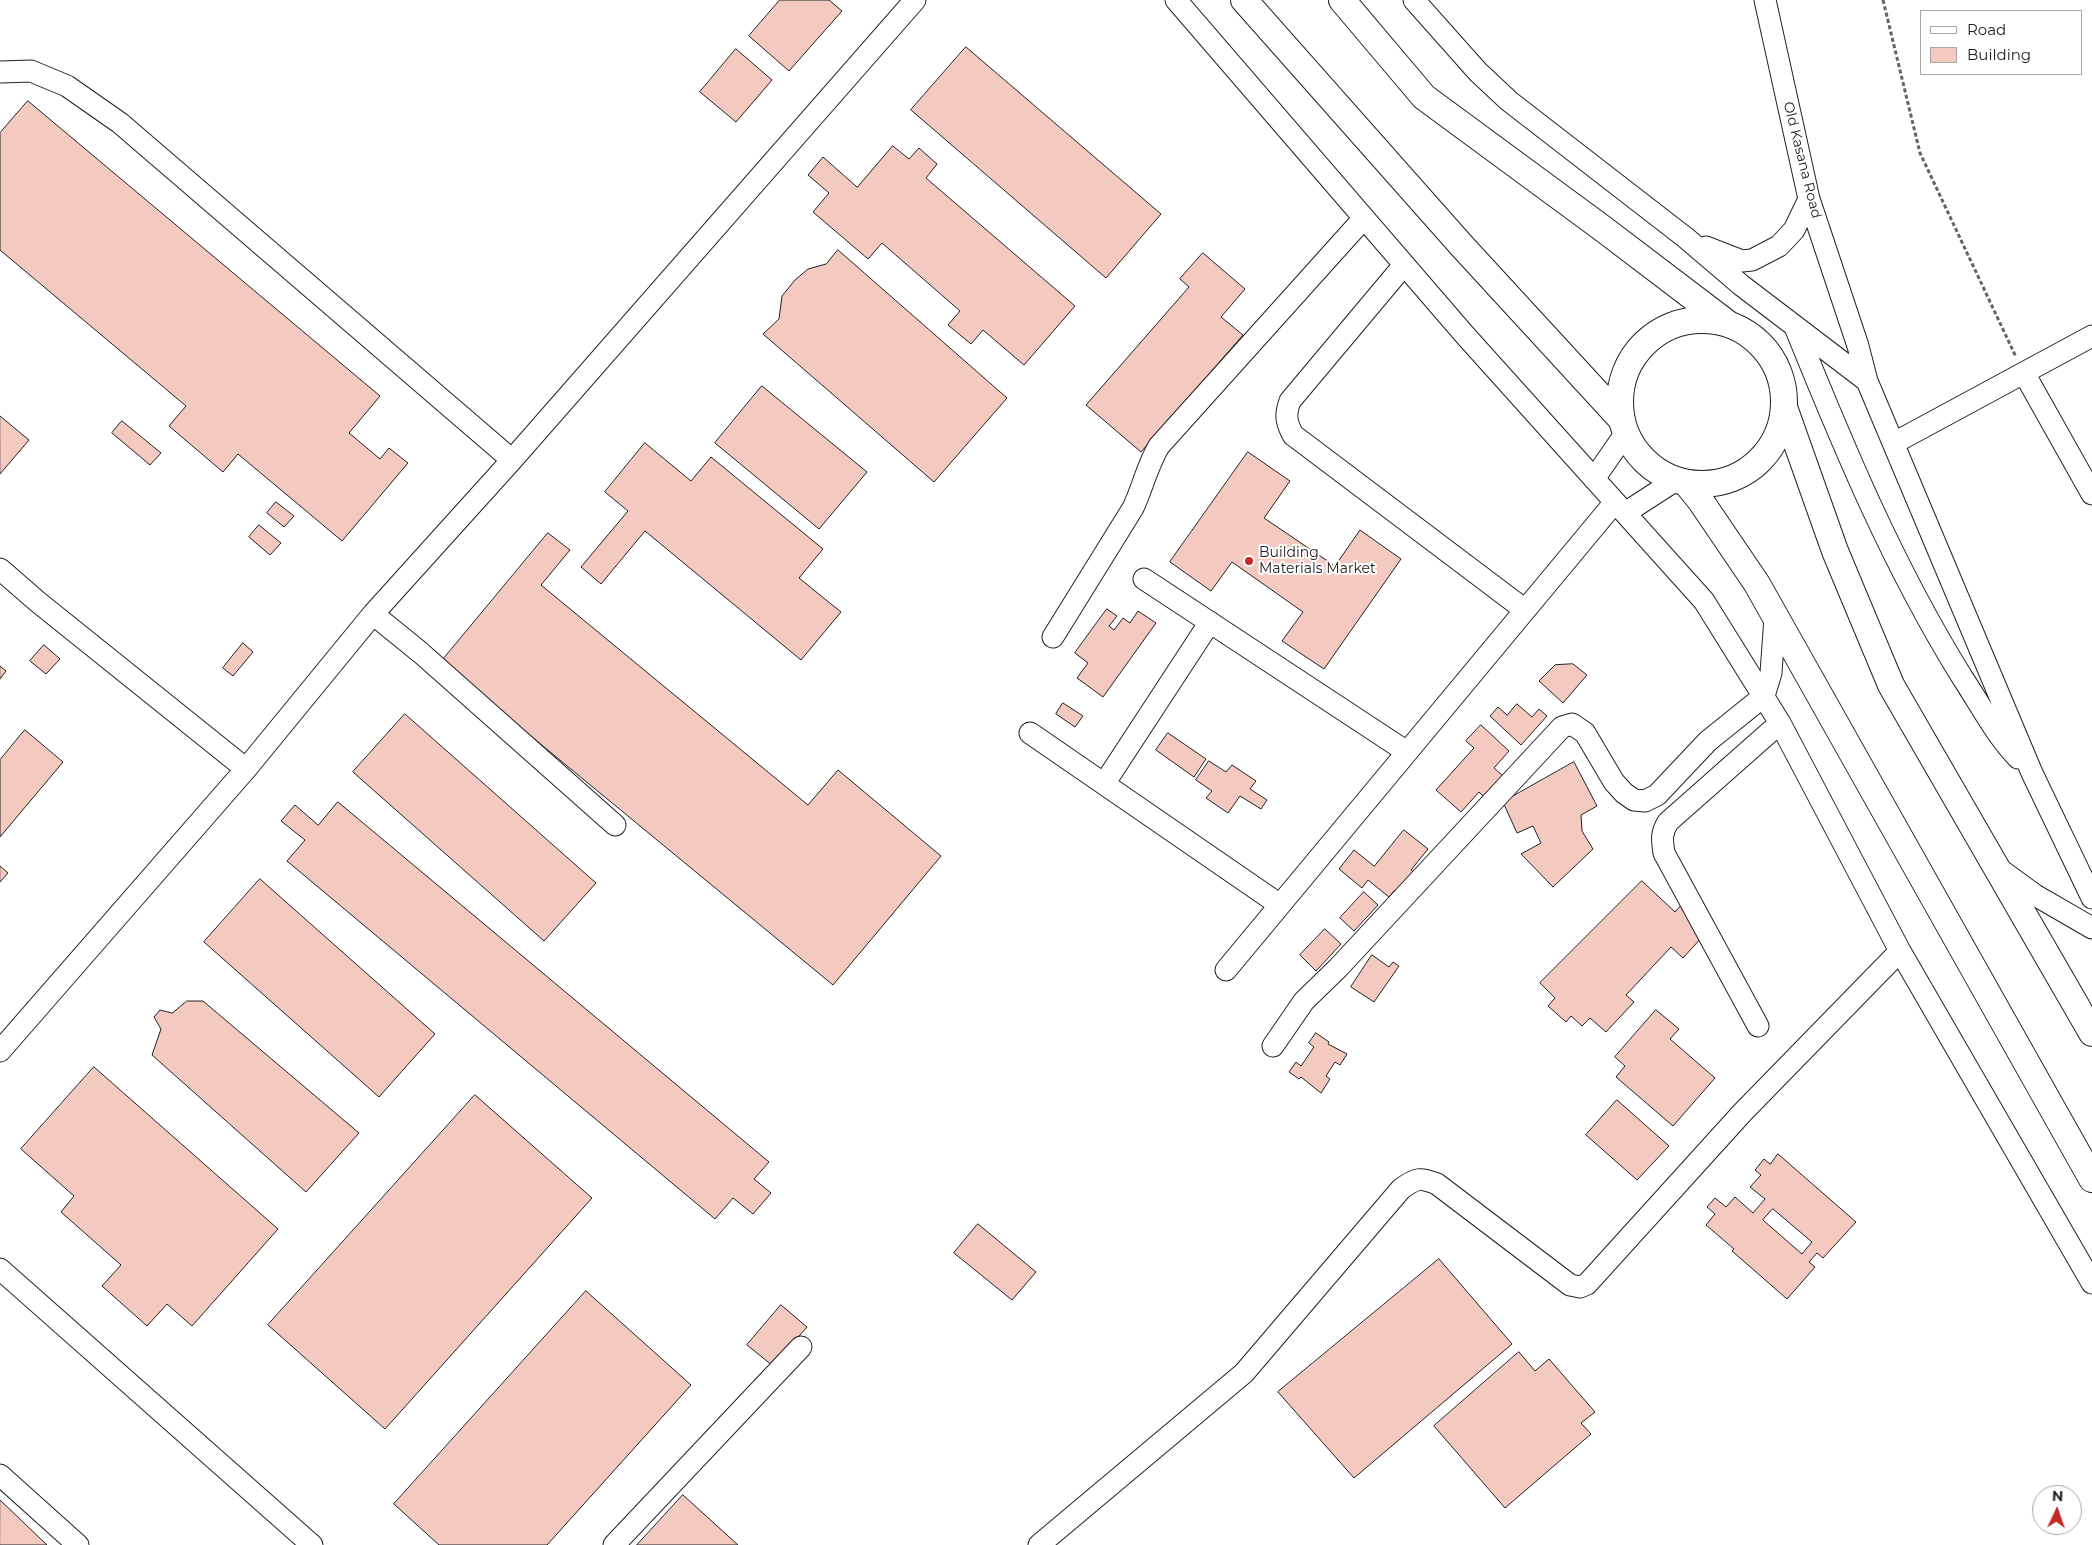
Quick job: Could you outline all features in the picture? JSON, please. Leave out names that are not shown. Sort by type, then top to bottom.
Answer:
[{"type":"main road","points":[[1244,0],[1623,427],[1646,464],[1657,472],[1681,482],[1700,500],[1758,584],[1775,618],[2092,1179]]},
{"type":"main road","points":[[1342,0],[1424,97],[1727,322],[1763,345],[1785,389],[1785,410],[1780,433],[1752,468],[1721,483],[1681,482]]},
{"type":"main road","points":[[1623,427],[1618,405],[1622,378],[1643,343],[1677,322],[1727,322]]},
{"type":"main road","points":[[1785,410],[1834,552],[1891,685],[2092,1032]]},
{"type":"street","points":[[0,1051],[246,769],[373,614],[512,460],[914,0]]},
{"type":"street","points":[[1176,0],[1464,334],[1704,601],[1780,723],[1900,951],[2092,1283]]},
{"type":"street","points":[[1414,0],[1478,72],[1509,101],[1686,238],[1741,285],[1867,381]]},
{"type":"street","name":"Old Kasana Road","points":[[1765,0],[1809,199],[1858,346],[1867,381],[2032,773],[2092,898]]},
{"type":"street","points":[[0,72],[31,72],[67,86],[120,123],[512,460]]},
{"type":"street","points":[[1686,238],[1728,257],[1742,261],[1752,260],[1779,246],[1794,230],[1809,199]]},
{"type":"street","points":[[1053,637],[1134,508],[1149,462],[1159,446],[1364,218]]},
{"type":"street","points":[[1404,264],[1290,401],[1286,413],[1287,424],[1293,435],[1525,610]]},
{"type":"street","points":[[1795,327],[1842,444],[1890,549],[1949,656],[2005,745],[2032,773]]},
{"type":"street","points":[[1894,443],[2092,336]]},
{"type":"street","points":[[2024,373],[2092,494]]},
{"type":"street","points":[[1594,479],[1623,427]]},
{"type":"street","points":[[1226,970],[1525,610],[1620,508],[1681,482]]},
{"type":"street","points":[[0,569],[38,602],[246,769]]},
{"type":"street","points":[[1144,579],[1407,752]]},
{"type":"street","points":[[373,614],[421,653],[615,825]]},
{"type":"street","points":[[1273,1046],[1304,1001],[1338,968],[1562,727],[1572,724],[1585,733],[1614,782],[1634,800],[1645,801],[1657,795],[1708,741],[1764,696],[1771,673],[1775,618]]},
{"type":"street","points":[[1104,784],[1210,622]]},
{"type":"street","points":[[1758,1026],[1664,853],[1662,840],[1663,830],[1668,822],[1780,723]]},
{"type":"street","points":[[1030,732],[1280,905]]},
{"type":"street","points":[[1996,866],[2035,896],[2092,928]]},
{"type":"street","points":[[1039,1545],[1244,1373],[1401,1189],[1413,1180],[1424,1179],[1437,1184],[1570,1285],[1580,1287],[1587,1284],[1742,1113],[1900,951]]},
{"type":"street","points":[[0,1269],[312,1545]]},
{"type":"street","points":[[614,1545],[801,1347]]},
{"type":"street","points":[[0,1475],[78,1545]]},
{"type":"path","points":[[1883,0],[1920,153],[2024,373]]},
{"type":"building","points":[[780,0],[829,0],[842,11],[789,71],[749,36]]},
{"type":"building","points":[[966,47],[1161,214],[1106,278],[911,110]]},
{"type":"building","points":[[736,49],[772,80],[736,122],[700,92]]},
{"type":"building","points":[[28,101],[380,396],[349,433],[380,459],[389,448],[408,463],[342,541],[238,454],[223,472],[169,426],[186,406],[0,250],[0,133]]},
{"type":"building","points":[[893,146],[909,159],[919,148],[937,164],[926,178],[1075,306],[1024,365],[983,330],[971,344],[948,325],[960,311],[882,243],[868,259],[813,212],[829,193],[808,175],[823,157],[857,187]]},
{"type":"building","points":[[838,250],[1007,398],[934,482],[763,334],[779,319],[782,296],[795,280],[808,269],[826,264]]},
{"type":"building","points":[[1203,253],[1245,289],[1221,317],[1243,335],[1141,452],[1086,405],[1189,287],[1180,279]]},
{"type":"building","points":[[762,386],[867,472],[819,529],[715,443]]},
{"type":"building","points":[[0,416],[29,440],[0,474]]},
{"type":"building","points":[[122,421],[161,453],[150,465],[112,433]]},
{"type":"building","points":[[645,443],[691,481],[711,457],[823,549],[799,578],[841,612],[801,660],[645,531],[601,584],[581,567],[628,511],[605,492]]},
{"type":"building","name":"Building Materials Market","points":[[1248,452],[1290,481],[1264,518],[1335,566],[1360,530],[1401,559],[1324,669],[1282,641],[1303,612],[1232,562],[1211,591],[1170,562]]},
{"type":"building","points":[[276,502],[294,516],[284,527],[267,513]]},
{"type":"building","points":[[259,525],[281,543],[270,555],[249,537]]},
{"type":"building","points":[[548,533],[570,550],[541,585],[808,805],[838,770],[941,856],[833,985],[441,662]]},
{"type":"building","points":[[1107,609],[1117,616],[1109,626],[1114,630],[1123,618],[1130,623],[1138,611],[1156,623],[1103,697],[1077,678],[1088,663],[1075,653]]},
{"type":"building","points":[[243,643],[253,652],[233,676],[223,668]]},
{"type":"building","points":[[44,645],[60,659],[46,674],[30,661]]},
{"type":"building","points":[[1573,664],[1587,675],[1563,703],[1539,681],[1555,665]]},
{"type":"building","points":[[0,666],[6,671],[0,679]]},
{"type":"building","points":[[1063,703],[1083,716],[1075,727],[1056,714]]},
{"type":"building","points":[[1517,704],[1532,717],[1539,709],[1547,716],[1521,745],[1490,716],[1498,707],[1507,715]]},
{"type":"building","points":[[405,714],[596,883],[544,941],[353,772]]},
{"type":"building","points":[[1481,725],[1509,751],[1494,768],[1503,776],[1484,797],[1479,792],[1461,812],[1436,790],[1474,748],[1466,741]]},
{"type":"building","points":[[25,730],[63,762],[0,837],[0,760]]},
{"type":"building","points":[[1168,733],[1206,759],[1194,777],[1156,750]]},
{"type":"building","points":[[1209,761],[1226,772],[1232,765],[1256,781],[1250,789],[1267,800],[1261,809],[1240,796],[1228,813],[1206,798],[1212,791],[1196,780]]},
{"type":"building","points":[[1574,762],[1597,806],[1581,815],[1582,831],[1593,849],[1553,887],[1521,854],[1541,843],[1533,826],[1517,833],[1503,802]]},
{"type":"building","points":[[338,802],[769,1162],[754,1179],[771,1193],[753,1214],[733,1198],[715,1219],[287,861],[305,840],[281,821],[295,805],[318,825]]},
{"type":"building","points":[[1404,830],[1428,849],[1411,870],[1417,875],[1400,895],[1395,890],[1389,897],[1368,880],[1362,888],[1339,869],[1354,850],[1374,866]]},
{"type":"building","points":[[0,866],[8,873],[0,882]]},
{"type":"building","points":[[260,879],[435,1034],[379,1097],[204,942]]},
{"type":"building","points":[[1642,881],[1675,912],[1683,903],[1704,935],[1683,958],[1671,947],[1626,995],[1634,1002],[1606,1032],[1590,1018],[1582,1026],[1571,1016],[1566,1022],[1548,1006],[1555,998],[1540,983]]},
{"type":"building","points":[[1364,892],[1378,905],[1354,931],[1340,918]]},
{"type":"building","points":[[1325,929],[1341,944],[1316,971],[1300,955]]},
{"type":"building","points":[[1372,955],[1389,967],[1393,962],[1399,966],[1374,1002],[1351,987]]},
{"type":"building","points":[[187,1001],[203,1001],[359,1133],[306,1192],[152,1055],[161,1029],[154,1017],[160,1010],[172,1013]]},
{"type":"building","points":[[1656,1010],[1679,1029],[1670,1039],[1715,1078],[1673,1126],[1616,1077],[1625,1066],[1615,1057]]},
{"type":"building","points":[[1316,1033],[1329,1042],[1328,1044],[1347,1054],[1340,1065],[1335,1062],[1326,1076],[1330,1079],[1321,1093],[1301,1077],[1299,1079],[1289,1072],[1296,1062],[1301,1066],[1314,1047],[1309,1043]]},
{"type":"building","points":[[94,1067],[278,1229],[192,1326],[167,1304],[147,1326],[102,1286],[121,1265],[61,1212],[74,1196],[21,1149]]},
{"type":"building","points":[[475,1095],[592,1198],[385,1429],[268,1325]]},
{"type":"building","points":[[1617,1100],[1669,1146],[1637,1180],[1586,1135]]},
{"type":"building","points":[[1778,1154],[1856,1222],[1823,1258],[1817,1253],[1809,1262],[1815,1267],[1787,1299],[1732,1251],[1734,1249],[1706,1225],[1715,1214],[1707,1207],[1715,1198],[1726,1207],[1735,1197],[1753,1213],[1765,1199],[1750,1187],[1761,1175],[1755,1170],[1764,1159],[1770,1164]],"holes":[[[1773,1209],[1812,1242],[1802,1254],[1763,1220]]]},
{"type":"building","points":[[978,1224],[1036,1272],[1012,1300],[954,1253]]},
{"type":"building","points":[[1439,1259],[1512,1344],[1354,1478],[1278,1392]]},
{"type":"building","points":[[586,1291],[691,1385],[547,1545],[439,1545],[394,1504]]},
{"type":"building","points":[[781,1305],[807,1327],[773,1366],[747,1345]]},
{"type":"building","points":[[1519,1352],[1535,1371],[1549,1359],[1595,1412],[1581,1423],[1591,1434],[1505,1508],[1434,1426]]},
{"type":"building","points":[[683,1495],[738,1545],[637,1545]]},
{"type":"building","points":[[0,1500],[47,1545],[0,1545]]},
{"type":"place","name":"Building Materials Market","points":[[1249,561]]}]
